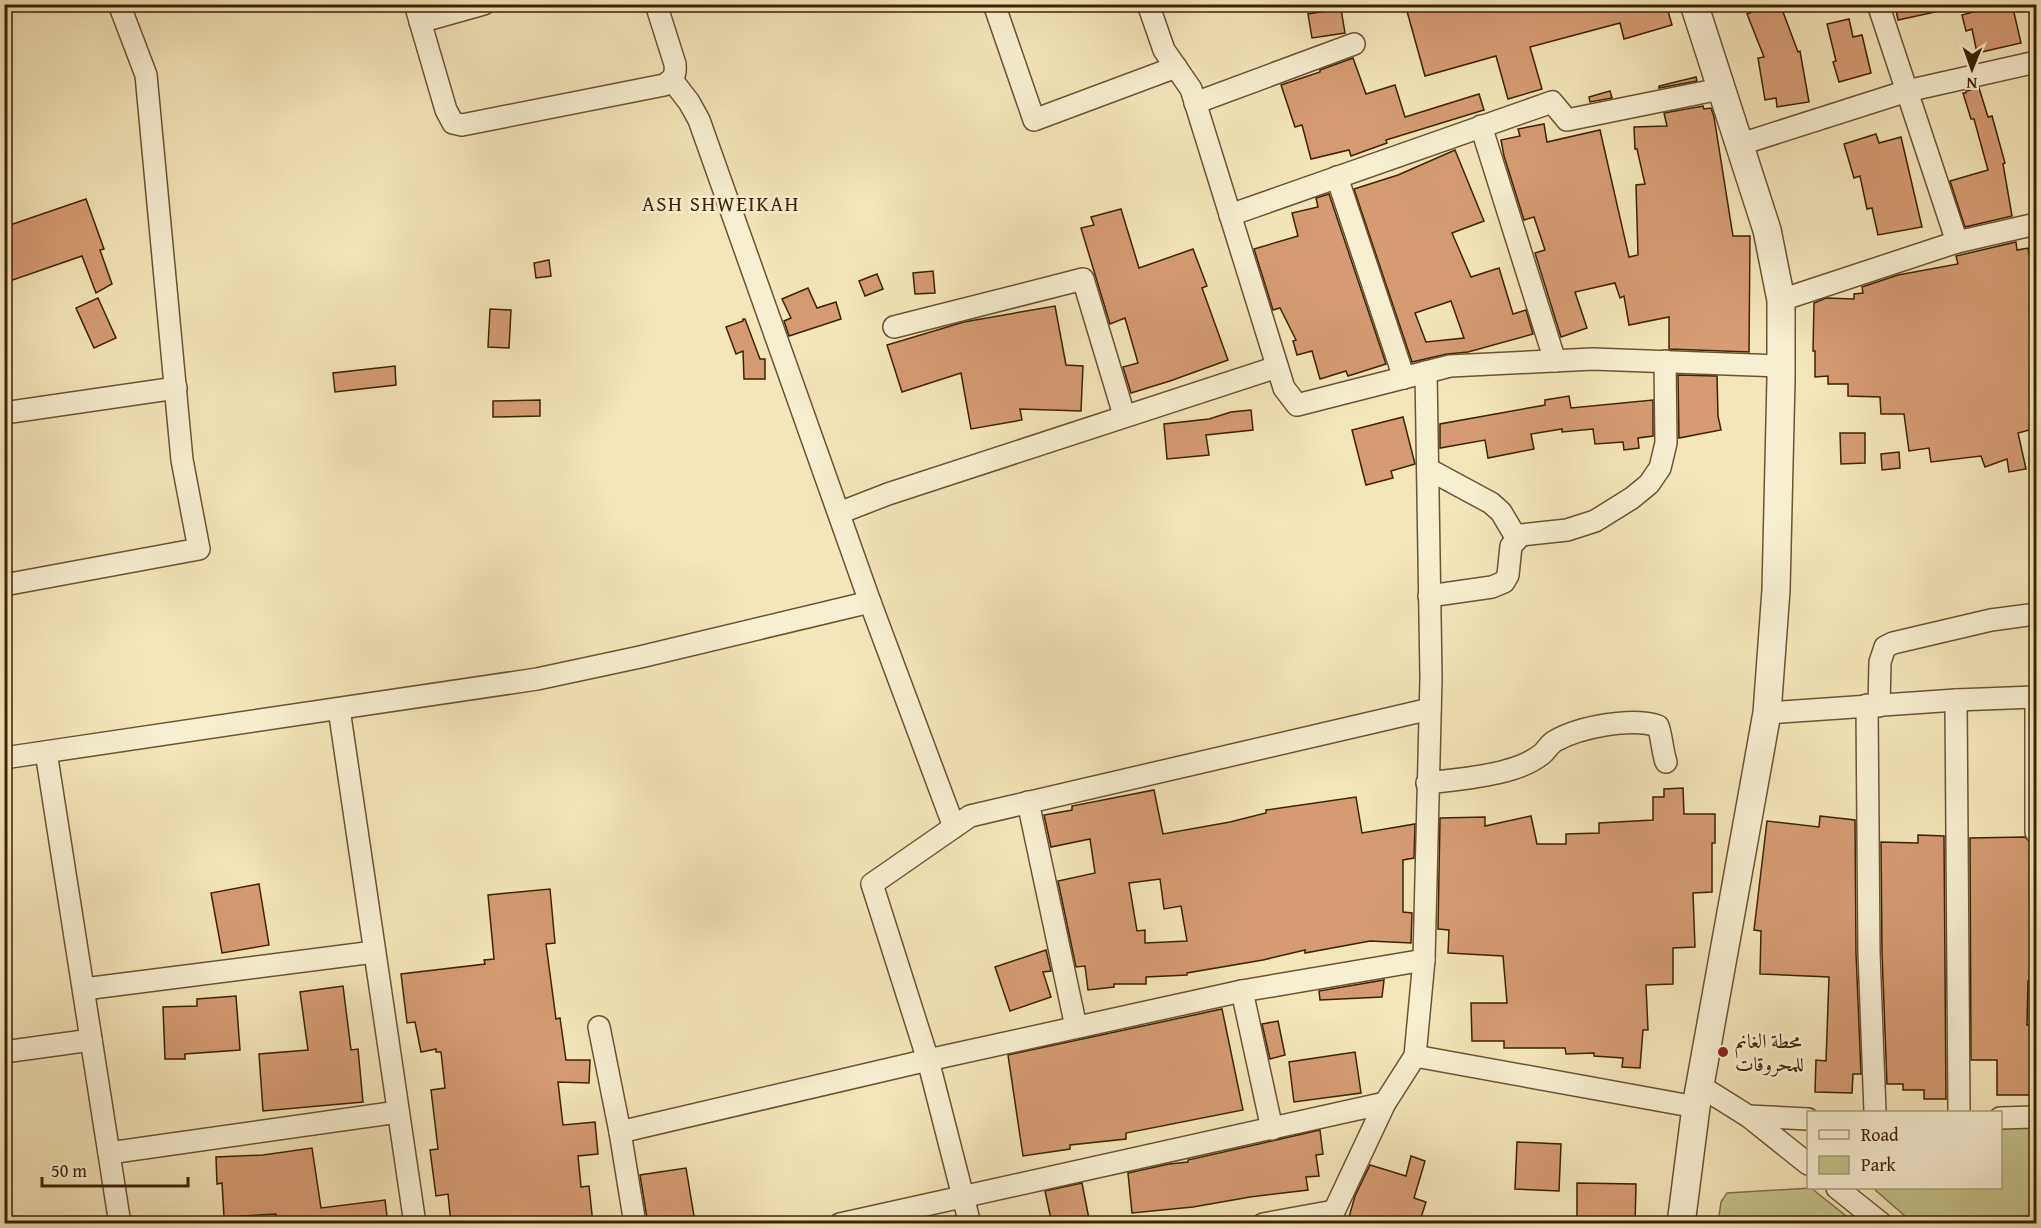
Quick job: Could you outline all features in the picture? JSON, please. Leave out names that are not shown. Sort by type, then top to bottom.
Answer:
[{"type":"street","points":[[4,585],[199,549],[182,460],[146,75],[119,4]]},
{"type":"street","points":[[484,4],[418,13],[447,110],[453,123],[462,125],[664,85],[672,80],[675,74],[675,64],[656,4]]},
{"type":"street","points":[[994,4],[1034,120],[1176,67]]},
{"type":"street","points":[[1148,4],[1164,50],[1191,89],[1284,388],[1298,405],[1450,366],[1593,358],[1781,366]]},
{"type":"street","points":[[1682,1224],[1698,1096],[1767,713],[1776,590],[1781,366],[1781,300],[1767,230],[1694,4]]},
{"type":"street","points":[[1878,4],[1957,242]]},
{"type":"street","points":[[1195,103],[1354,44]]},
{"type":"street","points":[[1738,145],[1907,91],[2037,62]]},
{"type":"street","points":[[672,80],[699,120],[774,336],[954,827]]},
{"type":"street","points":[[1230,215],[1552,102],[1567,120],[1720,89]]},
{"type":"street","points":[[1481,126],[1555,361]]},
{"type":"street","points":[[1337,177],[1404,378]]},
{"type":"street","points":[[1781,300],[1957,242],[2037,224]]},
{"type":"street","points":[[894,327],[1083,279],[1124,415]]},
{"type":"street","points":[[1430,596],[1492,587],[1504,582],[1508,575],[1511,546],[1521,535],[1567,530],[1595,521],[1632,498],[1649,484],[1660,468],[1666,443],[1665,361]]},
{"type":"street","points":[[839,513],[888,494],[1124,415],[1277,367]]},
{"type":"street","points":[[1263,1224],[1331,1217],[1385,1103],[1415,1056],[1424,960],[1430,709],[1426,372]]},
{"type":"street","points":[[4,413],[176,388]]},
{"type":"street","points":[[1428,469],[1491,503],[1501,512],[1517,538]]},
{"type":"street","points":[[4,758],[537,679],[870,602]]},
{"type":"street","points":[[1875,1111],[1869,953],[1873,706],[1882,652],[1885,647],[1893,643],[1991,620],[2037,614]]},
{"type":"street","points":[[1767,713],[1956,700],[2036,698],[2037,832]]},
{"type":"street","points":[[1956,700],[1959,1111]]},
{"type":"street","points":[[339,709],[416,1224]]},
{"type":"street","points":[[969,1224],[928,1060],[872,884],[970,816],[1430,709]]},
{"type":"street","points":[[1427,783],[1505,771],[1533,760],[1544,752],[1551,742],[1563,736],[1593,727],[1627,723],[1648,722],[1658,726],[1666,762]]},
{"type":"street","points":[[46,752],[120,1224]]},
{"type":"street","points":[[1028,802],[1076,1027]]},
{"type":"street","points":[[84,989],[374,952]]},
{"type":"street","points":[[620,1132],[928,1060],[1242,991],[1424,960]]},
{"type":"street","points":[[1242,991],[1272,1129]]},
{"type":"street","points":[[599,1027],[635,1224]]},
{"type":"street","points":[[4,1052],[91,1040]]},
{"type":"street","points":[[1415,1056],[1698,1096],[1748,1116],[1807,1162]]},
{"type":"street","points":[[840,1224],[1385,1103]]},
{"type":"street","points":[[109,1153],[398,1112]]},
{"type":"street","points":[[1748,1116],[1807,1119]]},
{"type":"street","points":[[2002,1118],[2037,1117]]},
{"type":"street","points":[[1838,1189],[1882,1224]]},
{"type":"green space","points":[[2036,1124],[2036,1223],[1913,1223],[1874,1189],[2002,1189],[2002,1125]]},
{"type":"green space","points":[[1812,1189],[1855,1223],[1718,1223],[1721,1202],[1727,1193]]},
{"type":"building","points":[[1405,4],[1666,4],[1672,25],[1624,39],[1620,23],[1530,47],[1542,89],[1508,99],[1496,56],[1425,76]]},
{"type":"building","points":[[1771,4],[1780,4],[1798,52],[1800,51],[1809,102],[1777,107],[1776,98],[1765,100],[1758,58],[1764,57],[1747,14]]},
{"type":"building","points":[[1895,4],[1940,4],[1940,11],[1898,20]]},
{"type":"building","points":[[2003,4],[2012,4],[2021,43],[1977,53],[1972,29],[1966,31],[1962,15]]},
{"type":"building","points":[[1341,9],[1345,33],[1312,38],[1308,14]]},
{"type":"building","points":[[1849,19],[1853,37],[1862,35],[1871,73],[1839,82],[1833,62],[1836,61],[1827,24]]},
{"type":"building","points":[[1353,58],[1366,94],[1395,85],[1405,117],[1479,94],[1484,110],[1386,140],[1387,143],[1351,156],[1349,150],[1311,159],[1302,125],[1295,127],[1281,85]]},
{"type":"building","points":[[1696,77],[1697,81],[1659,88],[1659,86]]},
{"type":"building","points":[[1979,88],[1988,117],[1992,116],[2005,163],[2003,164],[2012,216],[1965,227],[1950,181],[1988,170],[1974,119],[1971,119],[1963,93]]},
{"type":"building","points":[[1610,91],[1612,98],[1590,102],[1589,97]]},
{"type":"building","points":[[1703,106],[1704,109],[1711,108],[1714,117],[1733,236],[1750,236],[1749,352],[1669,349],[1669,317],[1629,325],[1624,296],[1620,298],[1615,283],[1575,292],[1587,328],[1561,337],[1535,253],[1545,250],[1534,217],[1524,220],[1501,140],[1520,136],[1518,129],[1544,124],[1547,142],[1600,130],[1629,257],[1638,255],[1636,185],[1645,184],[1637,149],[1635,149],[1634,127],[1667,126],[1664,113]]},
{"type":"building","points":[[1876,134],[1879,143],[1901,137],[1922,227],[1878,235],[1872,208],[1867,209],[1860,176],[1854,178],[1844,144]]},
{"type":"building","points":[[1455,150],[1484,221],[1452,233],[1471,277],[1499,268],[1513,314],[1526,310],[1533,334],[1468,352],[1412,362],[1354,189],[1398,175]],"holes":[[[1451,301],[1464,338],[1426,342],[1415,313]]]},
{"type":"building","points":[[1329,194],[1386,364],[1348,376],[1346,371],[1320,379],[1312,351],[1297,355],[1293,341],[1296,340],[1280,308],[1273,310],[1254,249],[1298,236],[1292,213],[1318,207],[1316,198]]},
{"type":"building","points":[[86,199],[104,249],[100,250],[112,284],[96,293],[82,256],[4,283],[4,227]]},
{"type":"building","points":[[1121,209],[1139,268],[1193,249],[1207,286],[1202,288],[1228,360],[1131,393],[1123,367],[1138,363],[1125,318],[1110,324],[1081,228],[1094,225],[1091,217]]},
{"type":"building","points":[[2016,242],[2017,250],[2028,248],[2037,297],[2037,386],[2030,386],[2037,407],[2037,428],[2018,433],[2026,469],[2009,472],[2007,459],[1985,467],[1981,456],[1931,462],[1929,448],[1909,451],[1904,414],[1881,414],[1880,397],[1848,396],[1848,384],[1828,384],[1828,376],[1815,377],[1814,303],[1826,298],[1854,299],[1854,294],[1863,293],[1862,287],[1898,275],[1958,264],[1956,256]]},
{"type":"building","points":[[549,260],[551,276],[536,278],[534,263]]},
{"type":"building","points":[[933,271],[935,293],[915,294],[913,273]]},
{"type":"building","points":[[877,274],[883,289],[865,296],[859,281]]},
{"type":"building","points":[[808,288],[817,308],[836,302],[841,319],[789,336],[784,321],[791,318],[782,299]]},
{"type":"building","points":[[98,298],[116,338],[94,348],[76,308]]},
{"type":"building","points":[[1055,306],[1066,365],[1083,366],[1081,411],[1020,409],[1022,420],[971,429],[961,373],[902,392],[887,345],[964,322]]},
{"type":"building","points":[[490,309],[511,310],[509,348],[488,347]]},
{"type":"building","points":[[745,319],[760,359],[765,359],[765,379],[744,379],[743,351],[736,354],[726,327],[743,321]]},
{"type":"building","points":[[395,366],[396,385],[335,392],[333,373]]},
{"type":"building","points":[[1678,375],[1717,376],[1718,416],[1721,430],[1679,438]]},
{"type":"building","points":[[1569,396],[1571,408],[1653,400],[1653,436],[1638,438],[1639,448],[1624,450],[1623,442],[1595,444],[1593,429],[1562,432],[1562,429],[1531,434],[1534,449],[1488,458],[1485,440],[1440,448],[1440,424],[1545,405],[1545,400]]},
{"type":"building","points":[[540,400],[540,416],[493,417],[493,401]]},
{"type":"building","points":[[1251,410],[1253,430],[1206,435],[1209,455],[1167,459],[1164,424],[1209,419],[1231,412]]},
{"type":"building","points":[[1403,417],[1415,464],[1391,471],[1393,478],[1366,485],[1352,430]]},
{"type":"building","points":[[1840,433],[1865,433],[1865,463],[1841,464]]},
{"type":"building","points":[[1899,452],[1900,468],[1882,470],[1881,454]]},
{"type":"building","points":[[1683,788],[1684,814],[1715,814],[1715,843],[1712,843],[1712,892],[1693,893],[1695,947],[1673,948],[1673,984],[1646,985],[1648,1030],[1643,1030],[1640,1068],[1622,1067],[1623,1058],[1594,1056],[1594,1053],[1566,1054],[1565,1048],[1504,1048],[1504,1041],[1472,1041],[1471,1003],[1507,1003],[1503,956],[1448,953],[1449,930],[1438,929],[1440,818],[1485,817],[1485,826],[1531,816],[1537,844],[1566,844],[1566,834],[1599,833],[1599,823],[1653,820],[1653,797],[1664,797],[1664,789]]},
{"type":"building","points":[[1154,790],[1163,834],[1230,822],[1266,813],[1266,810],[1356,797],[1362,833],[1415,824],[1414,858],[1403,860],[1403,912],[1412,913],[1411,943],[1370,941],[1305,953],[1305,950],[1187,973],[1187,975],[1146,977],[1146,984],[1114,984],[1114,987],[1088,990],[1085,966],[1076,967],[1058,881],[1095,873],[1090,839],[1051,847],[1044,815],[1072,810],[1072,806]],"holes":[[[1160,879],[1164,909],[1181,906],[1187,941],[1145,943],[1145,930],[1137,931],[1129,883]]]},
{"type":"building","points":[[1820,816],[1855,820],[1856,953],[1861,1074],[1853,1074],[1852,1093],[1815,1092],[1816,1060],[1826,1061],[1829,977],[1760,974],[1761,931],[1754,930],[1767,821],[1819,827]]},
{"type":"building","points":[[1918,835],[1944,836],[1946,1099],[1924,1099],[1924,1090],[1903,1090],[1903,1084],[1887,1084],[1881,842],[1918,843]]},
{"type":"building","points":[[2025,837],[2031,843],[2032,980],[2028,981],[2027,1025],[2032,1025],[2031,1095],[1997,1095],[1997,1060],[1971,1060],[1970,838]]},
{"type":"building","points":[[259,884],[269,945],[222,953],[211,893]]},
{"type":"building","points":[[550,889],[555,943],[546,944],[556,1019],[560,1018],[566,1060],[590,1060],[589,1083],[558,1082],[563,1125],[595,1122],[598,1154],[578,1156],[581,1187],[589,1186],[593,1224],[451,1224],[448,1194],[436,1196],[430,1150],[438,1149],[431,1090],[445,1088],[441,1052],[436,1052],[436,1049],[421,1052],[415,1022],[407,1023],[401,974],[485,964],[484,960],[494,959],[488,895]]},
{"type":"building","points":[[1046,950],[1051,971],[1043,972],[1051,997],[1010,1011],[995,967]]},
{"type":"building","points":[[1384,980],[1382,997],[1320,1000],[1319,991]]},
{"type":"building","points":[[343,986],[351,1050],[358,1049],[363,1102],[263,1111],[259,1054],[308,1050],[300,992]]},
{"type":"building","points":[[236,996],[240,1050],[185,1054],[185,1059],[165,1059],[163,1007],[197,1006],[197,999]]},
{"type":"building","points":[[1222,1009],[1243,1110],[1126,1133],[1126,1139],[1070,1145],[1070,1149],[1023,1156],[1008,1055]]},
{"type":"building","points":[[1278,1021],[1285,1055],[1270,1059],[1262,1024]]},
{"type":"building","points":[[1355,1052],[1361,1093],[1294,1102],[1289,1062]]},
{"type":"building","points":[[1320,1130],[1323,1154],[1316,1155],[1319,1176],[1306,1177],[1308,1190],[1193,1207],[1132,1213],[1128,1173],[1188,1162],[1188,1160]]},
{"type":"building","points":[[1517,1142],[1561,1144],[1559,1191],[1515,1189]]},
{"type":"building","points":[[312,1148],[321,1208],[385,1200],[388,1224],[278,1224],[276,1214],[224,1217],[222,1183],[217,1184],[216,1157],[263,1155]]},
{"type":"building","points":[[1411,1156],[1425,1161],[1414,1198],[1426,1202],[1419,1224],[1347,1224],[1355,1196],[1370,1165],[1406,1176]]},
{"type":"building","points":[[686,1168],[695,1222],[648,1224],[640,1175]]},
{"type":"building","points":[[1082,1183],[1090,1224],[1052,1224],[1045,1191]]},
{"type":"building","points":[[1577,1183],[1636,1184],[1635,1224],[1582,1224],[1582,1219],[1577,1219]]},
{"type":"place","name":"محطة الغانم للمحروقات","points":[[1723,1052]]},
{"type":"district","name":"ASH SHWEIKAH","points":[[721,203]]}]
